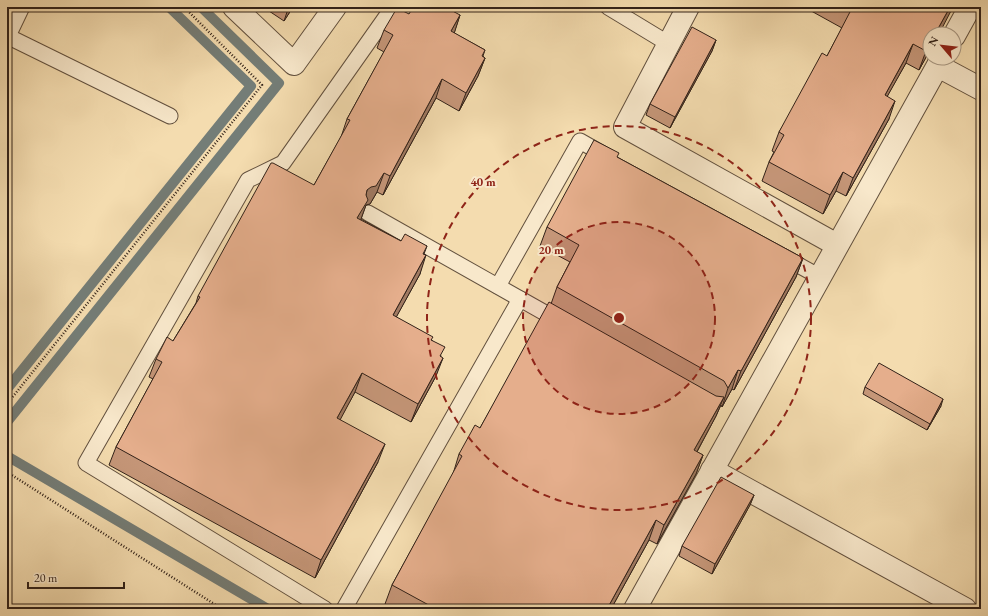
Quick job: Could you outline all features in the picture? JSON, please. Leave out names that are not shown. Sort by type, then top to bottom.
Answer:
[{"type":"street","points":[[7,30],[18,7]]},
{"type":"street","points":[[234,7],[294,64],[335,7]]},
{"type":"street","points":[[688,7],[625,127],[837,246]]},
{"type":"street","points":[[960,26],[970,7]]},
{"type":"street","points":[[635,609],[938,66]]},
{"type":"street","points":[[946,66],[981,89]]},
{"type":"street","points":[[712,470],[966,609]]},
{"type":"lane","points":[[325,609],[86,463],[248,180],[283,163],[393,7]]},
{"type":"lane","points":[[608,7],[669,44]]},
{"type":"lane","points":[[7,36],[170,116]]},
{"type":"lane","points":[[498,286],[580,141],[621,164]]},
{"type":"lane","points":[[368,213],[575,330]]},
{"type":"lane","points":[[772,250],[820,277]]},
{"type":"lane","points":[[344,609],[520,299]]},
{"type":"path","points":[[7,404],[262,85],[184,7]]},
{"type":"path","points":[[7,472],[222,609]]},
{"type":"building","points":[[413,7],[445,7],[460,15],[451,31],[485,50],[482,56],[485,58],[466,93],[442,79],[390,176],[384,173],[376,186],[367,190],[366,195],[368,200],[357,218],[401,241],[405,234],[427,246],[423,254],[426,255],[393,315],[433,337],[431,340],[445,347],[440,356],[443,358],[418,404],[362,373],[337,418],[385,444],[321,560],[116,447],[162,362],[156,359],[167,337],[173,341],[200,297],[198,296],[271,163],[314,185],[350,120],[347,119],[393,35],[384,30],[397,8],[409,14]]},
{"type":"building","points":[[845,7],[950,7],[939,26],[922,26],[922,49],[913,44],[885,95],[895,101],[853,178],[843,172],[830,195],[769,162],[784,135],[779,132],[822,53],[827,56],[851,10]]},
{"type":"building","points":[[692,27],[716,40],[675,117],[650,104]]},
{"type":"building","points":[[594,140],[619,153],[617,157],[803,258],[741,371],[738,370],[728,388],[724,381],[557,287],[579,245],[547,227]]},
{"type":"building","points":[[549,302],[716,396],[724,397],[694,450],[703,455],[664,525],[656,520],[607,609],[436,609],[392,585],[462,456],[459,454],[475,425],[480,428]]},
{"type":"building","points":[[879,363],[943,399],[930,424],[865,387]]},
{"type":"building","points":[[721,477],[754,495],[715,564],[682,546]]},
{"type":"waterway","points":[[7,389],[251,86],[169,7]]},
{"type":"waterway","points":[[7,422],[279,83],[201,7]]},
{"type":"waterway","points":[[7,456],[268,609]]}]
